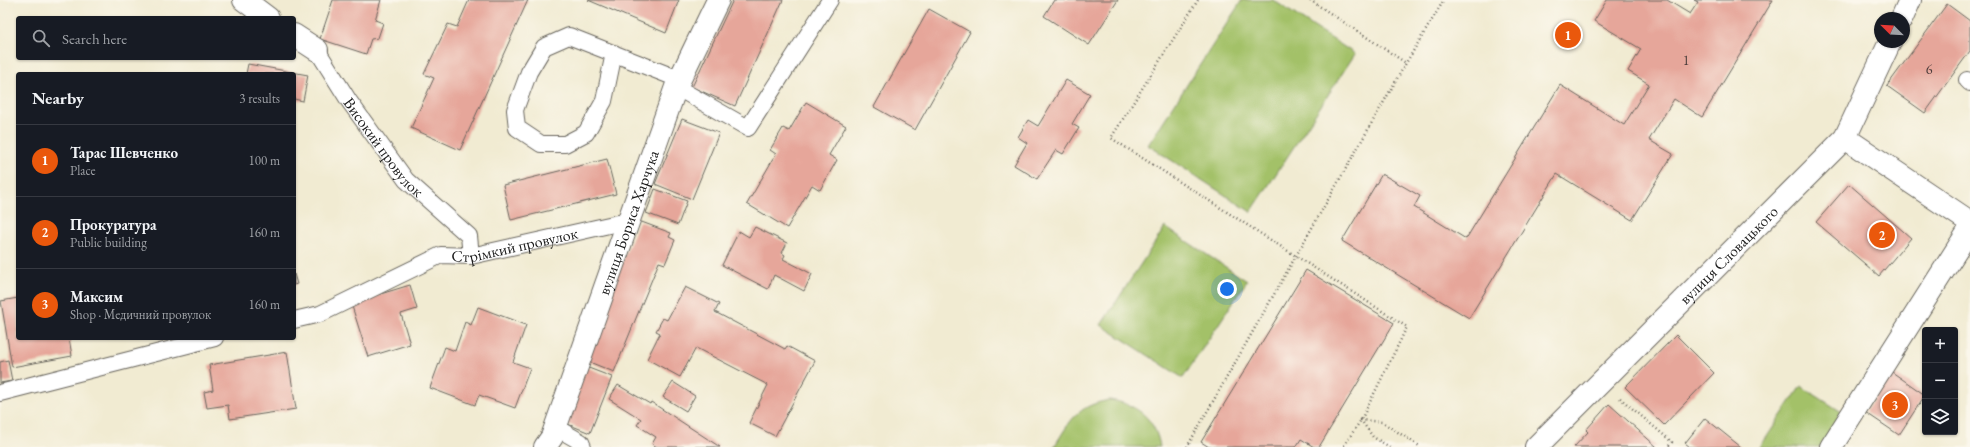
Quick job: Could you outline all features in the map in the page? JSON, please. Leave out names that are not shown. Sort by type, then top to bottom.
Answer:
[{"type":"street","points":[[244,0],[265,16]]},
{"type":"street","name":"вулиця Бориса Харчука","points":[[545,447],[552,437],[678,83],[718,0]]},
{"type":"street","points":[[1905,12],[1910,0]]},
{"type":"street","name":"Високий провулок","points":[[296,36],[317,50]]},
{"type":"street","name":"вулиця Словацького","points":[[1536,447],[1845,138],[1887,48]]},
{"type":"street","points":[[1845,138],[1970,222]]},
{"type":"street","points":[[1831,447],[1970,229]]},
{"type":"lane","points":[[614,54],[604,101],[586,133],[565,144],[541,144],[517,128],[515,110],[529,72],[544,47],[569,36],[614,54],[678,83],[748,128],[830,0]]},
{"type":"lane","name":"Високий провулок","points":[[317,50],[349,101],[406,180],[469,236],[471,256]]},
{"type":"lane","name":"Стрімкий провулок","points":[[296,320],[320,314],[441,255],[471,256],[618,223],[627,226]]},
{"type":"lane","points":[[0,392],[207,340]]},
{"type":"lane","points":[[555,427],[581,442],[583,447]]},
{"type":"path","points":[[1198,0],[1111,138],[1407,327],[1361,420],[1343,447]]},
{"type":"path","points":[[1310,0],[1406,63]]},
{"type":"path","points":[[1187,447],[1406,63],[1444,0]]},
{"type":"path","points":[[1601,382],[1672,442],[1668,447]]},
{"type":"path","points":[[1361,420],[1373,437],[1390,447]]},
{"type":"path","points":[[1361,420],[1382,422],[1421,447]]},
{"type":"green space","points":[[1242,0],[1273,0],[1355,54],[1251,212],[1148,145]]},
{"type":"green space","points":[[1165,227],[1247,281],[1183,378],[1101,325]]},
{"type":"green space","points":[[1801,386],[1848,416],[1828,447],[1760,447]]},
{"type":"green space","points":[[1110,400],[1129,405],[1144,414],[1154,428],[1160,447],[1054,447],[1070,422],[1082,410],[1099,402]]},
{"type":"building","points":[[333,0],[381,0],[375,20],[383,23],[378,38],[371,39],[366,54],[320,39]]},
{"type":"building","points":[[469,0],[528,0],[460,150],[411,128],[434,78],[424,74],[448,24],[457,27]]},
{"type":"building","points":[[588,0],[679,0],[666,33]]},
{"type":"building","points":[[733,0],[783,0],[735,106],[692,87]]},
{"type":"building","points":[[1054,0],[1118,0],[1089,45],[1044,16]]},
{"type":"building","points":[[1607,0],[1667,0],[1690,14],[1698,2],[1694,0],[1773,0],[1702,117],[1674,99],[1649,140],[1673,154],[1632,220],[1557,174],[1469,318],[1342,241],[1382,174],[1420,196],[1414,207],[1466,239],[1560,85],[1624,125],[1649,84],[1628,71],[1641,49],[1594,21]]},
{"type":"building","points":[[1947,4],[1970,21],[1970,51],[1925,113],[1887,86]]},
{"type":"building","points":[[929,9],[970,32],[915,130],[874,107]]},
{"type":"building","points":[[248,64],[292,72],[246,72]]},
{"type":"building","points":[[296,73],[308,75],[303,101],[296,99]]},
{"type":"building","points":[[1066,80],[1090,94],[1072,124],[1079,128],[1063,154],[1056,150],[1037,179],[1014,165],[1027,143],[1018,137],[1028,120],[1038,126]]},
{"type":"building","points":[[806,102],[846,126],[829,155],[837,160],[820,190],[812,185],[787,228],[747,204],[776,154],[770,150],[783,128],[789,131]]},
{"type":"building","points":[[682,119],[719,133],[692,199],[655,184]]},
{"type":"building","points":[[607,159],[616,194],[511,220],[503,185]]},
{"type":"building","points":[[1849,184],[1911,238],[1879,276],[1816,222]]},
{"type":"building","points":[[655,189],[687,201],[678,225],[646,213]]},
{"type":"building","points":[[639,221],[671,233],[669,237],[675,240],[665,264],[659,262],[614,372],[582,359]]},
{"type":"building","points":[[755,227],[787,243],[782,253],[785,255],[783,259],[812,274],[804,291],[774,275],[768,289],[722,265],[739,231],[749,237]]},
{"type":"building","points":[[1306,270],[1394,323],[1319,447],[1314,447],[1301,439],[1296,447],[1209,447],[1201,442]]},
{"type":"building","points":[[410,285],[417,309],[401,314],[410,344],[368,357],[351,303]]},
{"type":"building","points":[[685,287],[719,304],[715,312],[785,349],[787,346],[815,361],[775,436],[749,423],[768,385],[696,348],[680,377],[647,359],[660,333],[656,331],[663,318],[667,320]]},
{"type":"building","points":[[16,298],[16,340],[69,340],[72,356],[12,367],[1,301]]},
{"type":"building","points":[[478,307],[526,325],[513,362],[530,368],[515,408],[479,395],[475,405],[430,388],[445,347],[455,351],[465,322],[471,325]]},
{"type":"building","points":[[1676,335],[1714,373],[1664,425],[1625,387]]},
{"type":"building","points":[[287,352],[296,409],[230,419],[228,405],[207,408],[204,392],[213,390],[209,365]]},
{"type":"building","points":[[8,360],[12,381],[0,383],[0,362]]},
{"type":"building","points":[[586,367],[612,377],[590,433],[565,423]]},
{"type":"building","points":[[1892,372],[1922,393],[1922,400],[1899,435],[1865,412]]},
{"type":"building","points":[[673,382],[695,396],[686,411],[663,397]]},
{"type":"building","points":[[618,385],[650,404],[651,402],[720,447],[657,447],[652,444],[656,437],[637,425],[641,419],[609,399]]},
{"type":"building","points":[[1609,404],[1657,447],[1574,447],[1588,432],[1586,430]]},
{"type":"building","points":[[1705,418],[1741,447],[1690,447],[1685,443]]},
{"type":"place","name":"Тарас Шевченко","points":[[1568,35]]},
{"type":"place","name":"Прокуратура","points":[[1882,235]]},
{"type":"place","name":"Максим","points":[[1895,405]]}]
